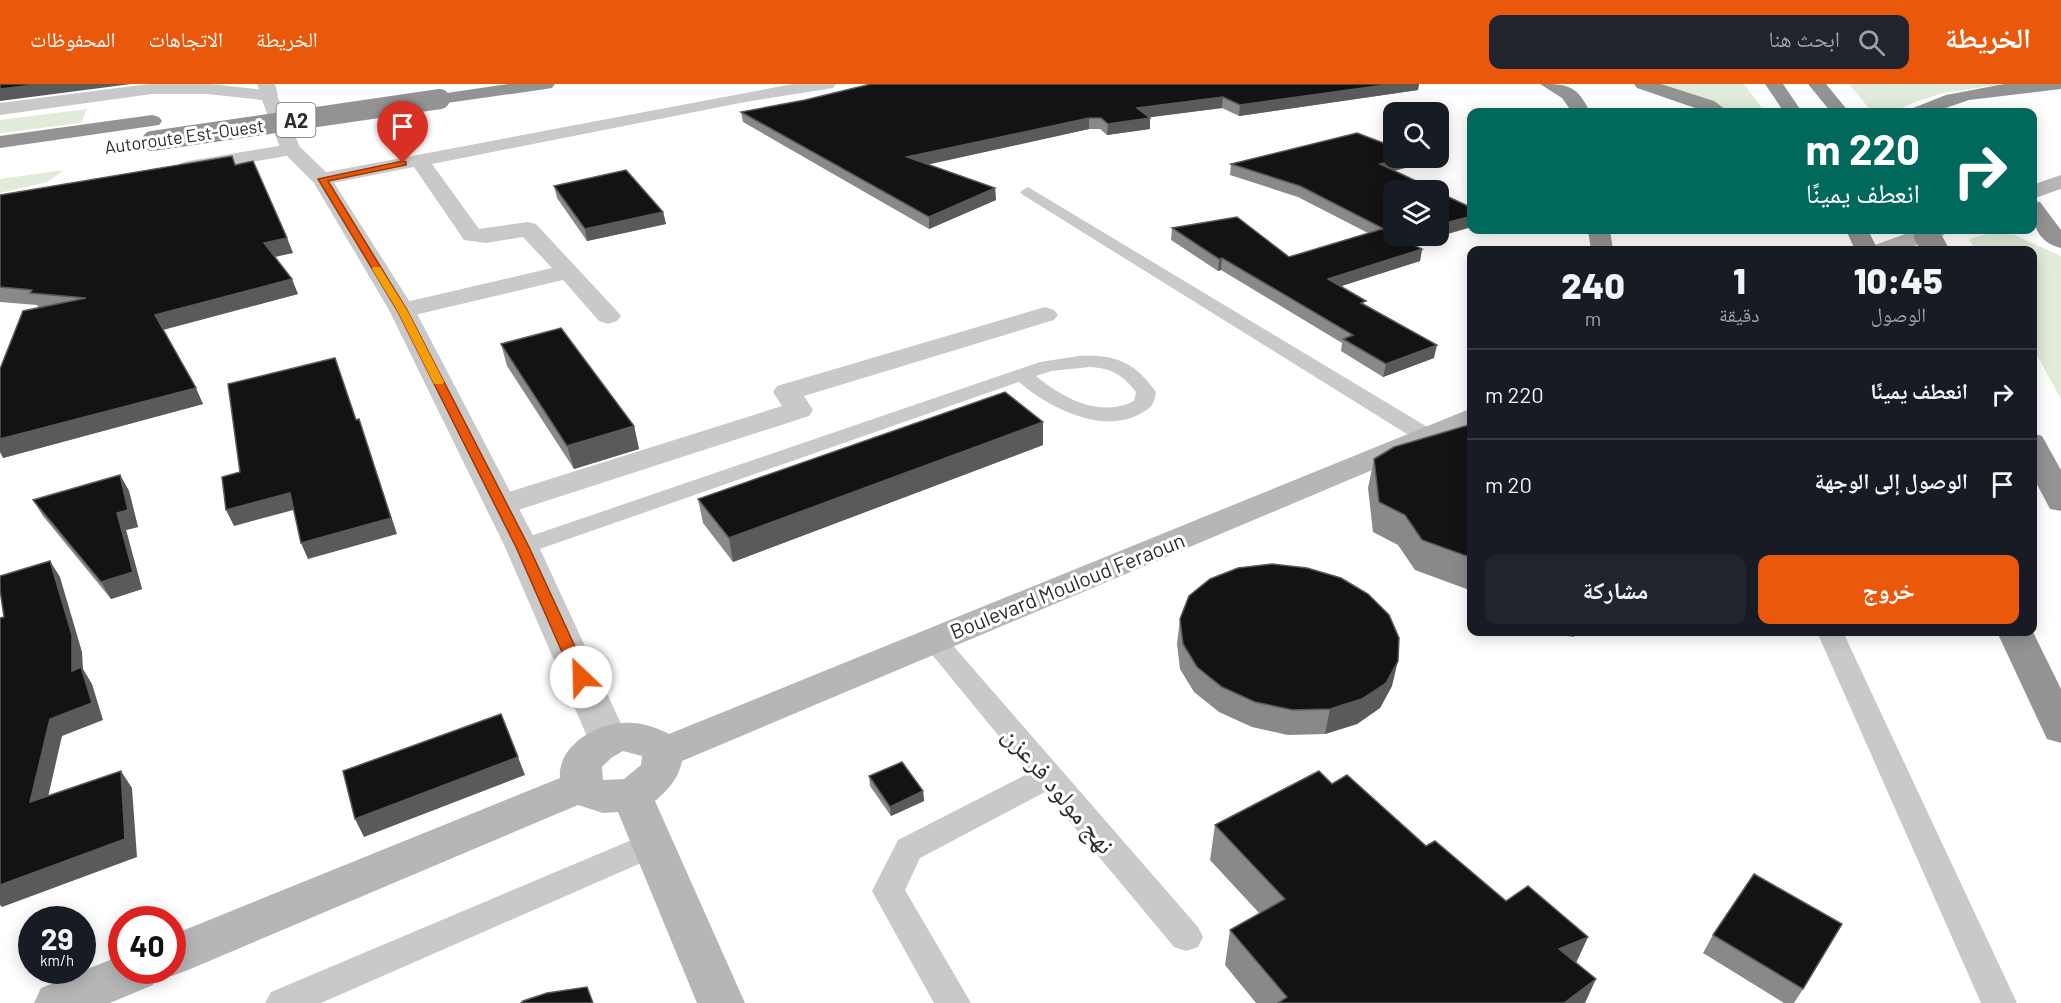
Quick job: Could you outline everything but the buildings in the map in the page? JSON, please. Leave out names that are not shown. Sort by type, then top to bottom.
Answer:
[{"type":"highway","name":"Autoroute Est-Ouest","points":[[0,142],[440,99],[546,84]]},
{"type":"highway","points":[[1549,84],[1562,89],[1576,100],[1579,108]]},
{"type":"highway","points":[[1643,84],[1713,108]]},
{"type":"highway","points":[[1774,84],[1790,108]]},
{"type":"highway","points":[[1817,84],[1836,108]]},
{"type":"highway","points":[[1927,108],[1938,102],[1978,94],[2058,84]]},
{"type":"highway","name":"Autoroute Est-Ouest","points":[[235,109],[276,93]]},
{"type":"highway","name":"Autoroute Est-Ouest","points":[[129,144],[156,127]]},
{"type":"highway","points":[[2037,213],[2059,240]]},
{"type":"highway","points":[[2037,233],[2059,240]]},
{"type":"highway","points":[[2037,452],[2061,502]]},
{"type":"highway","points":[[2017,636],[2061,729]]},
{"type":"main road","points":[[2037,191],[2061,181]]},
{"type":"main road","points":[[1894,246],[1926,234]]},
{"type":"main road","name":"Boulevard Mouloud Feraoun","points":[[662,753],[1467,419]]},
{"type":"main road","points":[[636,737],[648,739],[657,745],[662,753],[663,762],[660,772],[643,789],[631,794],[602,797],[591,794],[583,786],[579,772],[582,763],[598,746],[609,741],[636,737]]},
{"type":"main road","points":[[186,950],[583,786]]},
{"type":"main road","points":[[631,794],[722,1003]]},
{"type":"main road","points":[[58,1003],[108,982]]},
{"type":"street","points":[[322,179],[746,97],[827,84]]},
{"type":"street","points":[[0,109],[152,87],[276,93],[291,150],[322,179],[402,310],[522,547],[609,741]]},
{"type":"street","points":[[171,170],[291,150]]},
{"type":"street","points":[[419,160],[472,235],[486,236],[528,229],[608,316]]},
{"type":"street","points":[[402,310],[568,272]]},
{"type":"street","points":[[501,505],[799,410],[787,392],[1045,315]]},
{"type":"lane","points":[[1028,192],[1426,436]]},
{"type":"lane","points":[[522,547],[1047,366],[1076,362],[1105,362],[1130,373],[1146,392],[1144,404],[1122,414],[1075,409],[1034,386],[1022,375]]},
{"type":"lane","points":[[1832,636],[1999,1003]]},
{"type":"lane","name":"نهج مولود فرعزن","points":[[934,640],[1186,938]]},
{"type":"lane","points":[[953,1003],[888,891],[909,849],[1049,776]]},
{"type":"lane","points":[[283,1003],[653,844]]},
{"type":"green space","points":[[1657,84],[1744,84],[1762,108],[1722,108]]},
{"type":"green space","points":[[1849,84],[2004,84],[1943,93],[1902,108],[1869,108]]},
{"type":"green space","points":[[87,109],[81,123],[0,133],[0,120]]},
{"type":"green space","points":[[64,170],[47,182],[0,193],[0,179]]},
{"type":"green space","points":[[1987,234],[2014,235],[2061,256],[2061,399],[2037,355],[2037,246],[1973,246],[1969,239]]},
{"type":"slow traffic","points":[[377,269],[402,310],[439,382]]},
{"type":"route","points":[[403,163],[322,179],[402,310],[522,547],[581,677]]}]
